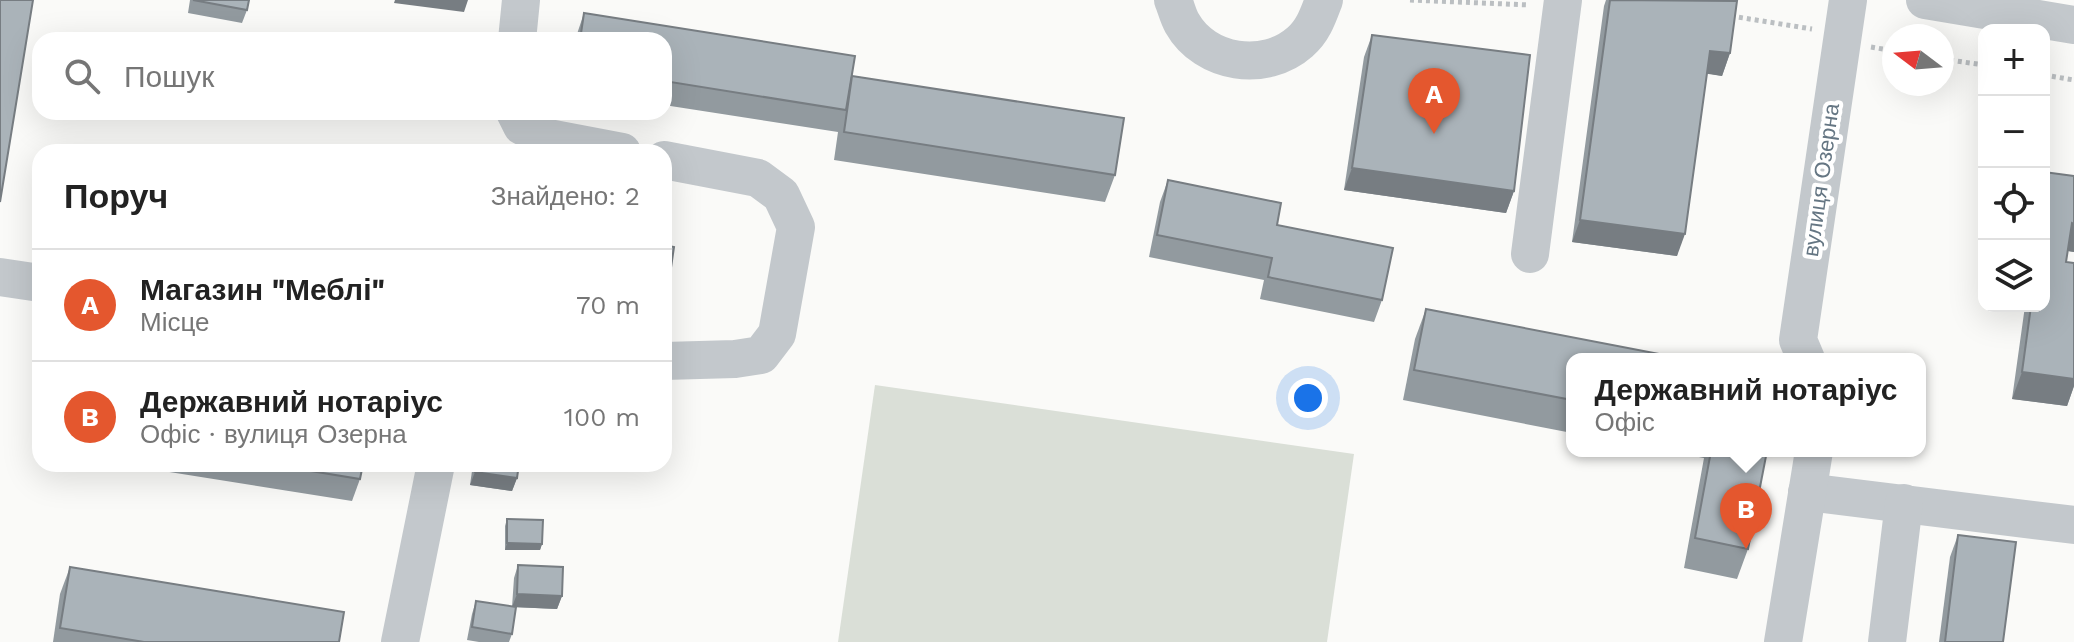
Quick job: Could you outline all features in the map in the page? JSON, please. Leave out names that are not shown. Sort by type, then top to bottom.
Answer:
[{"type":"street","points":[[518,32],[521,0]]},
{"type":"street","points":[[1173,0],[1182,23],[1199,44],[1223,57],[1250,62],[1276,57],[1300,42],[1316,21],[1324,0]]},
{"type":"street","name":"вулиця Озерна","points":[[1802,350],[1848,0]]},
{"type":"street","points":[[1925,0],[2074,25]]},
{"type":"street","points":[[1530,254],[1563,2]]},
{"type":"street","points":[[519,120],[522,126],[543,137],[580,144]]},
{"type":"street","points":[[672,162],[758,178],[781,195],[796,227],[777,334],[761,355],[672,361]]},
{"type":"street","points":[[0,277],[32,282]]},
{"type":"street","points":[[1783,642],[1813,457]]},
{"type":"street","points":[[400,642],[434,472]]},
{"type":"street","points":[[1807,492],[2074,525]]},
{"type":"street","points":[[1887,642],[1904,503]]},
{"type":"path","points":[[1410,0],[1536,6],[1563,2]]},
{"type":"path","points":[[1728,16],[1816,30],[1882,48]]},
{"type":"path","points":[[1954,61],[1978,64]]},
{"type":"path","points":[[2050,76],[2074,80]]},
{"type":"shaded area","points":[[875,385],[1354,454],[1327,642],[838,642]]},
{"type":"building","points":[[0,0],[33,0],[0,202]]},
{"type":"building","points":[[193,0],[249,0],[247,10]]},
{"type":"building","points":[[1610,0],[1737,1],[1730,53],[1710,51],[1685,234],[1580,220]]},
{"type":"building","points":[[584,13],[855,56],[846,110],[672,82],[672,32],[581,32]]},
{"type":"building","points":[[1372,35],[1530,55],[1514,191],[1352,168]]},
{"type":"building","points":[[852,76],[1124,118],[1115,175],[844,132]]},
{"type":"building","points":[[2050,173],[2074,176],[2074,224],[2066,262],[2074,263],[2074,379],[2022,372],[2030,312],[2050,312]]},
{"type":"building","points":[[1168,180],[1281,203],[1277,225],[1393,248],[1382,300],[1268,277],[1272,258],[1157,235]]},
{"type":"building","points":[[1426,309],[1654,353],[1566,353],[1566,399],[1414,370]]},
{"type":"building","points":[[1710,457],[1766,457],[1748,549],[1695,538]]},
{"type":"building","points":[[317,472],[361,472],[360,479]]},
{"type":"building","points":[[475,472],[518,472],[517,478]]},
{"type":"building","points":[[507,519],[543,520],[542,544],[507,543]]},
{"type":"building","points":[[1958,535],[2016,542],[2003,642],[1945,642]]},
{"type":"building","points":[[518,565],[563,567],[562,596],[517,594]]},
{"type":"building","points":[[70,567],[344,612],[339,642],[144,642],[60,628]]},
{"type":"building","points":[[476,601],[516,607],[512,634],[472,627]]},
{"type":"place","name":"Магазин \"Меблі\"","points":[[1434,134]]},
{"type":"place","name":"Державний нотаріус","points":[[1746,549]]}]
